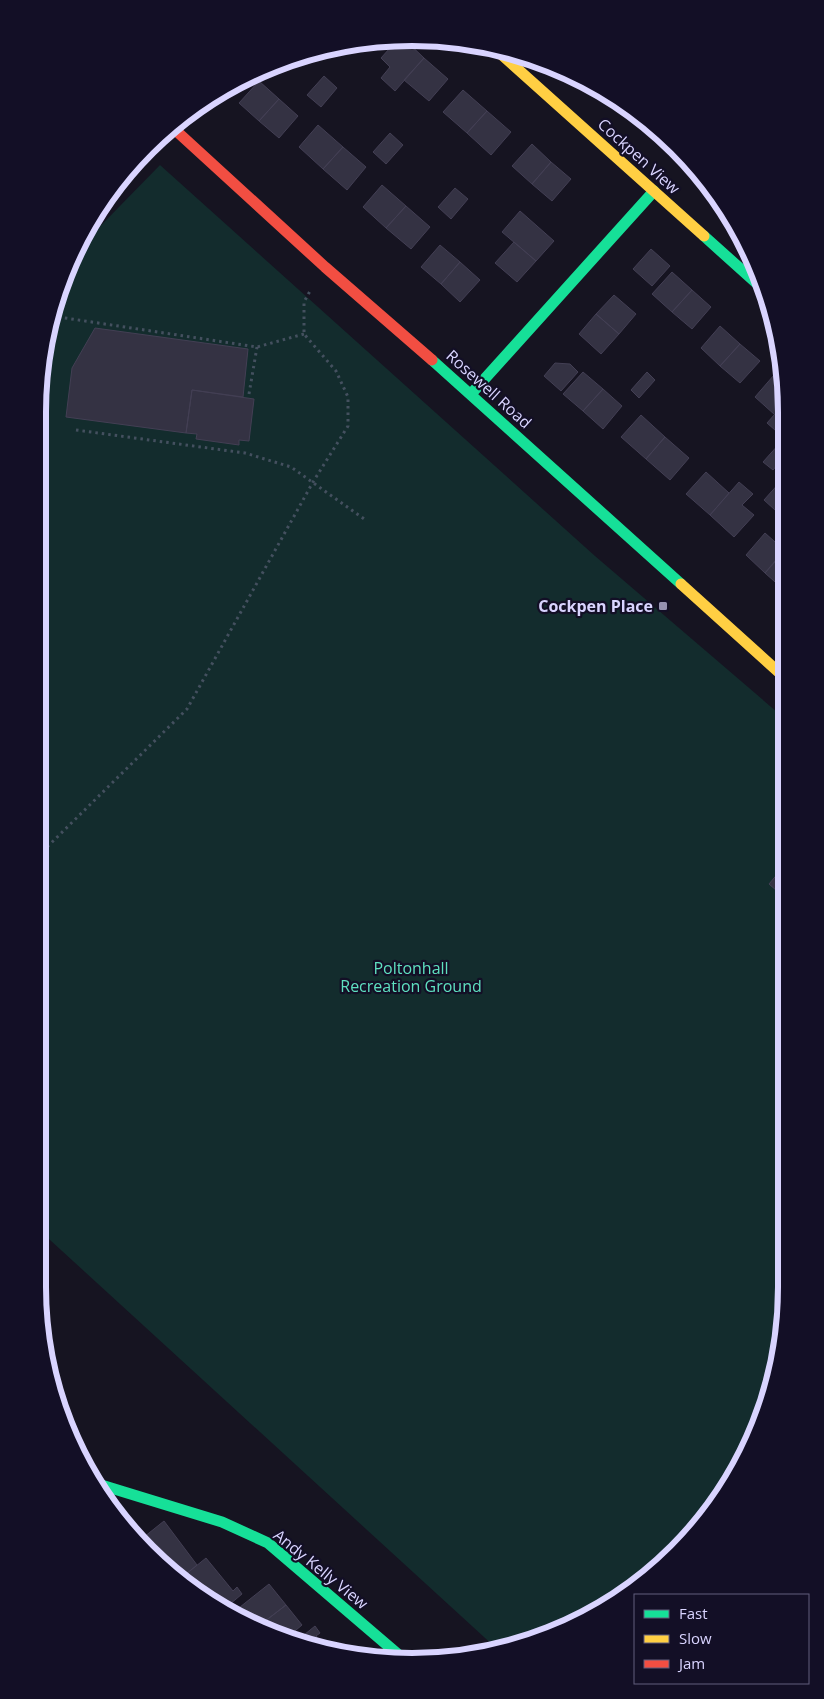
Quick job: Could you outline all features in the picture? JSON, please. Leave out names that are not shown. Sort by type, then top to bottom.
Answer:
[{"type":"street","name":"Cockpen View","points":[[506,59],[753,280]]},
{"type":"street","name":"Rosewell Road","points":[[177,132],[325,267],[471,394],[778,672]]},
{"type":"street","points":[[471,394],[654,191]]},
{"type":"street","name":"Andy Kelly View","points":[[106,1486],[222,1522],[268,1543],[396,1652]]},
{"type":"path","points":[[46,848],[187,709],[313,482],[348,426],[348,397],[336,372],[304,334],[304,302],[325,267]]},
{"type":"path","points":[[59,317],[257,347],[304,334]]},
{"type":"path","points":[[249,394],[257,347]]},
{"type":"path","points":[[76,430],[244,453],[291,467],[366,521]]},
{"type":"green space","name":"Poltonhall Recreation Ground","points":[[160,165],[595,556],[778,713],[778,1287],[775,1335],[765,1382],[750,1427],[729,1470],[702,1510],[671,1546],[635,1577],[595,1604],[552,1625],[507,1640],[491,1644],[46,1236],[47,388],[49,364],[59,317],[74,272],[92,234]]},
{"type":"building","points":[[411,46],[424,58],[395,91],[381,78],[390,67],[381,58],[391,47]]},
{"type":"building","points":[[424,58],[448,79],[429,101],[404,80]]},
{"type":"building","points":[[324,76],[337,88],[321,107],[307,95]]},
{"type":"building","points":[[259,81],[279,99],[259,121],[239,103]]},
{"type":"building","points":[[463,90],[487,111],[467,133],[443,112]]},
{"type":"building","points":[[279,99],[298,116],[279,138],[259,121]]},
{"type":"building","points":[[487,111],[511,132],[491,155],[467,133]]},
{"type":"building","points":[[318,125],[343,147],[323,169],[299,147]]},
{"type":"building","points":[[390,133],[403,145],[386,164],[373,152]]},
{"type":"building","points":[[532,144],[551,162],[532,184],[512,166]]},
{"type":"building","points":[[343,147],[366,167],[347,190],[323,169]]},
{"type":"building","points":[[551,162],[571,179],[552,201],[532,184]]},
{"type":"building","points":[[382,185],[406,206],[386,228],[363,207]]},
{"type":"building","points":[[455,188],[468,199],[451,219],[438,207]]},
{"type":"building","points":[[406,206],[430,227],[411,249],[386,228]]},
{"type":"building","points":[[520,211],[554,241],[536,261],[502,232]]},
{"type":"building","points":[[514,242],[536,261],[517,282],[495,263]]},
{"type":"building","points":[[440,245],[460,262],[441,284],[421,267]]},
{"type":"building","points":[[651,249],[670,266],[652,286],[633,269]]},
{"type":"building","points":[[460,262],[480,280],[460,302],[441,284]]},
{"type":"building","points":[[672,272],[692,290],[672,312],[652,294]]},
{"type":"building","points":[[692,290],[711,307],[692,329],[672,312]]},
{"type":"building","points":[[614,295],[636,314],[619,334],[596,314]]},
{"type":"building","points":[[596,314],[619,334],[601,354],[579,334]]},
{"type":"building","points":[[720,326],[740,344],[720,366],[701,348]]},
{"type":"building","points":[[95,328],[248,349],[243,397],[192,390],[186,433],[66,417],[72,368]]},
{"type":"building","points":[[740,344],[760,361],[740,383],[720,366]]},
{"type":"building","points":[[555,363],[570,364],[578,372],[561,391],[544,376]]},
{"type":"building","points":[[583,372],[603,389],[583,411],[563,394]]},
{"type":"building","points":[[647,372],[655,380],[639,398],[631,390]]},
{"type":"building","points":[[774,375],[776,377],[778,411],[775,415],[755,397]]},
{"type":"building","points":[[603,389],[622,406],[603,429],[583,411]]},
{"type":"building","points":[[192,390],[254,399],[249,441],[239,440],[239,445],[196,439],[197,434],[186,433]]},
{"type":"building","points":[[778,411],[778,433],[767,423]]},
{"type":"building","points":[[641,415],[665,437],[646,459],[621,437]]},
{"type":"building","points":[[665,437],[689,458],[670,480],[646,459]]},
{"type":"building","points":[[778,445],[778,464],[773,470],[763,462]]},
{"type":"building","points":[[706,472],[729,493],[710,515],[686,494]]},
{"type":"building","points":[[739,482],[753,494],[742,505],[754,515],[734,537],[710,515]]},
{"type":"building","points":[[778,484],[778,507],[775,510],[764,500]]},
{"type":"building","points":[[765,533],[778,545],[778,557],[765,573],[746,555]]},
{"type":"building","points":[[778,559],[778,585],[765,573]]},
{"type":"building","points":[[778,873],[778,892],[769,884]]},
{"type":"building","points":[[164,1521],[197,1565],[186,1574],[145,1537]]},
{"type":"building","points":[[206,1558],[233,1591],[237,1587],[242,1594],[230,1604],[186,1574]]},
{"type":"building","points":[[269,1584],[286,1605],[264,1622],[238,1609]]},
{"type":"building","points":[[286,1605],[302,1625],[293,1633],[264,1622]]},
{"type":"building","points":[[315,1626],[320,1633],[316,1636],[319,1641],[303,1636]]},
{"type":"traffic: fast","points":[[471,394],[654,191]]},
{"type":"traffic: fast","points":[[704,236],[753,280]]},
{"type":"traffic: fast","points":[[432,360],[681,584]]},
{"type":"traffic: fast","points":[[106,1486],[222,1522],[268,1543],[396,1652]]},
{"type":"traffic: slow","points":[[506,59],[704,236]]},
{"type":"traffic: slow","points":[[681,584],[778,672]]},
{"type":"traffic: jam","points":[[177,132],[325,267],[432,360]]},
{"type":"place","name":"Cockpen Place","points":[[663,606]]}]
